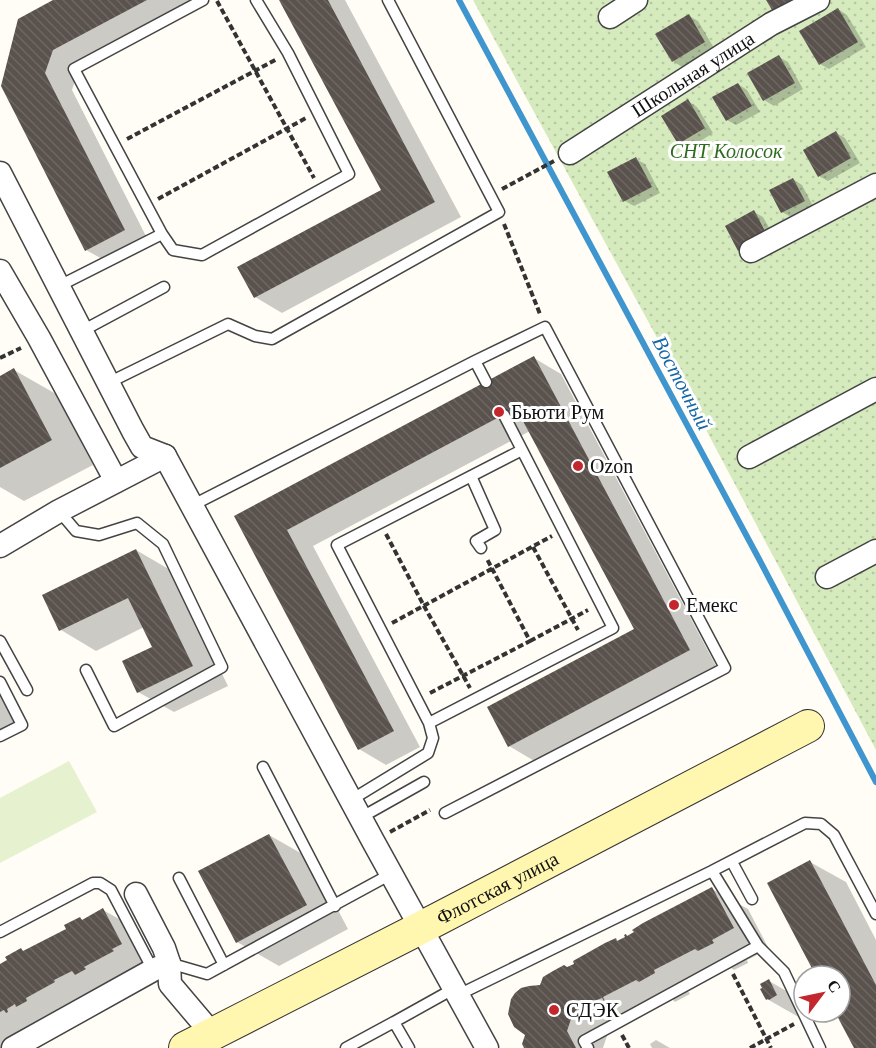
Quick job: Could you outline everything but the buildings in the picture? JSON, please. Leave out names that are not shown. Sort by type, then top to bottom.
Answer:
[{"type":"street","points":[[610,17],[636,0]]},
{"type":"street","name":"Школьная улица","points":[[563,157],[771,24],[818,0]]},
{"type":"street","points":[[0,173],[142,447],[165,456],[487,1048]]},
{"type":"street","points":[[751,250],[876,185]]},
{"type":"street","points":[[0,271],[116,481]]},
{"type":"street","points":[[749,457],[876,389]]},
{"type":"street","points":[[0,546],[58,511],[165,456]]},
{"type":"street","points":[[827,577],[876,551]]},
{"type":"street","name":"Флотская улица","points":[[194,1044],[808,726]]},
{"type":"street","points":[[136,894],[164,948],[161,966],[170,984],[203,1023],[194,1044]]},
{"type":"street","points":[[12,1048],[161,966]]},
{"type":"lane","points":[[203,0],[74,69],[146,205],[173,250],[202,255],[349,174],[288,53],[256,0]]},
{"type":"lane","points":[[108,382],[228,324],[255,336],[272,339],[499,212],[388,0]]},
{"type":"lane","points":[[59,286],[162,234]]},
{"type":"lane","points":[[82,332],[164,287]]},
{"type":"lane","points":[[193,505],[545,327],[725,668],[445,813]]},
{"type":"lane","points":[[475,361],[486,382]]},
{"type":"lane","points":[[429,723],[613,628],[504,415]]},
{"type":"lane","points":[[355,809],[428,753],[433,738],[429,723],[337,545],[522,450]]},
{"type":"lane","points":[[471,476],[495,530],[476,541],[481,548]]},
{"type":"lane","points":[[58,511],[76,531],[99,535],[137,523],[163,544],[222,667],[114,726],[86,670]]},
{"type":"lane","points":[[0,641],[27,690]]},
{"type":"lane","points":[[0,682],[22,725],[0,736]]},
{"type":"lane","points":[[262,767],[335,906]]},
{"type":"lane","points":[[355,809],[424,782]]},
{"type":"lane","points":[[346,1048],[394,1022],[712,871],[805,823],[821,824],[834,835],[876,914]]},
{"type":"lane","points":[[732,861],[752,899]]},
{"type":"lane","points":[[712,871],[758,946],[784,972],[792,989]]},
{"type":"lane","points":[[0,932],[93,883],[100,883],[111,890],[161,966],[207,974],[391,874]]},
{"type":"lane","points":[[179,879],[224,965]]},
{"type":"lane","points":[[588,1048],[584,1041],[758,946]]},
{"type":"lane","points":[[394,1022],[409,1048]]},
{"type":"lane","points":[[809,1024],[819,1048]]},
{"type":"path","points":[[217,0],[321,190]]},
{"type":"path","points":[[114,146],[288,53]]},
{"type":"path","points":[[146,205],[318,112]]},
{"type":"path","points":[[490,196],[563,157]]},
{"type":"path","points":[[499,212],[545,327]]},
{"type":"path","points":[[380,523],[476,698]]},
{"type":"path","points":[[381,629],[563,531]]},
{"type":"path","points":[[533,547],[585,643]]},
{"type":"path","points":[[481,548],[530,641]]},
{"type":"path","points":[[417,700],[601,604]]},
{"type":"path","points":[[373,841],[441,804],[445,813]]},
{"type":"path","points":[[727,963],[771,1048]]},
{"type":"path","points":[[750,1048],[795,1024]]},
{"type":"green space","name":"СНТ Колосок","points":[[473,0],[876,0],[876,750],[661,345]]},
{"type":"green space","points":[[69,761],[97,812],[0,863],[0,798]]},
{"type":"waterway","name":"Восточный","points":[[459,0],[876,782]]},
{"type":"place","name":"Бьюти Рум","points":[[499,412]]},
{"type":"place","name":"Ozon","points":[[578,466]]},
{"type":"place","name":"Емекс","points":[[674,605]]},
{"type":"place","name":"СДЭК","points":[[554,1010]]}]
